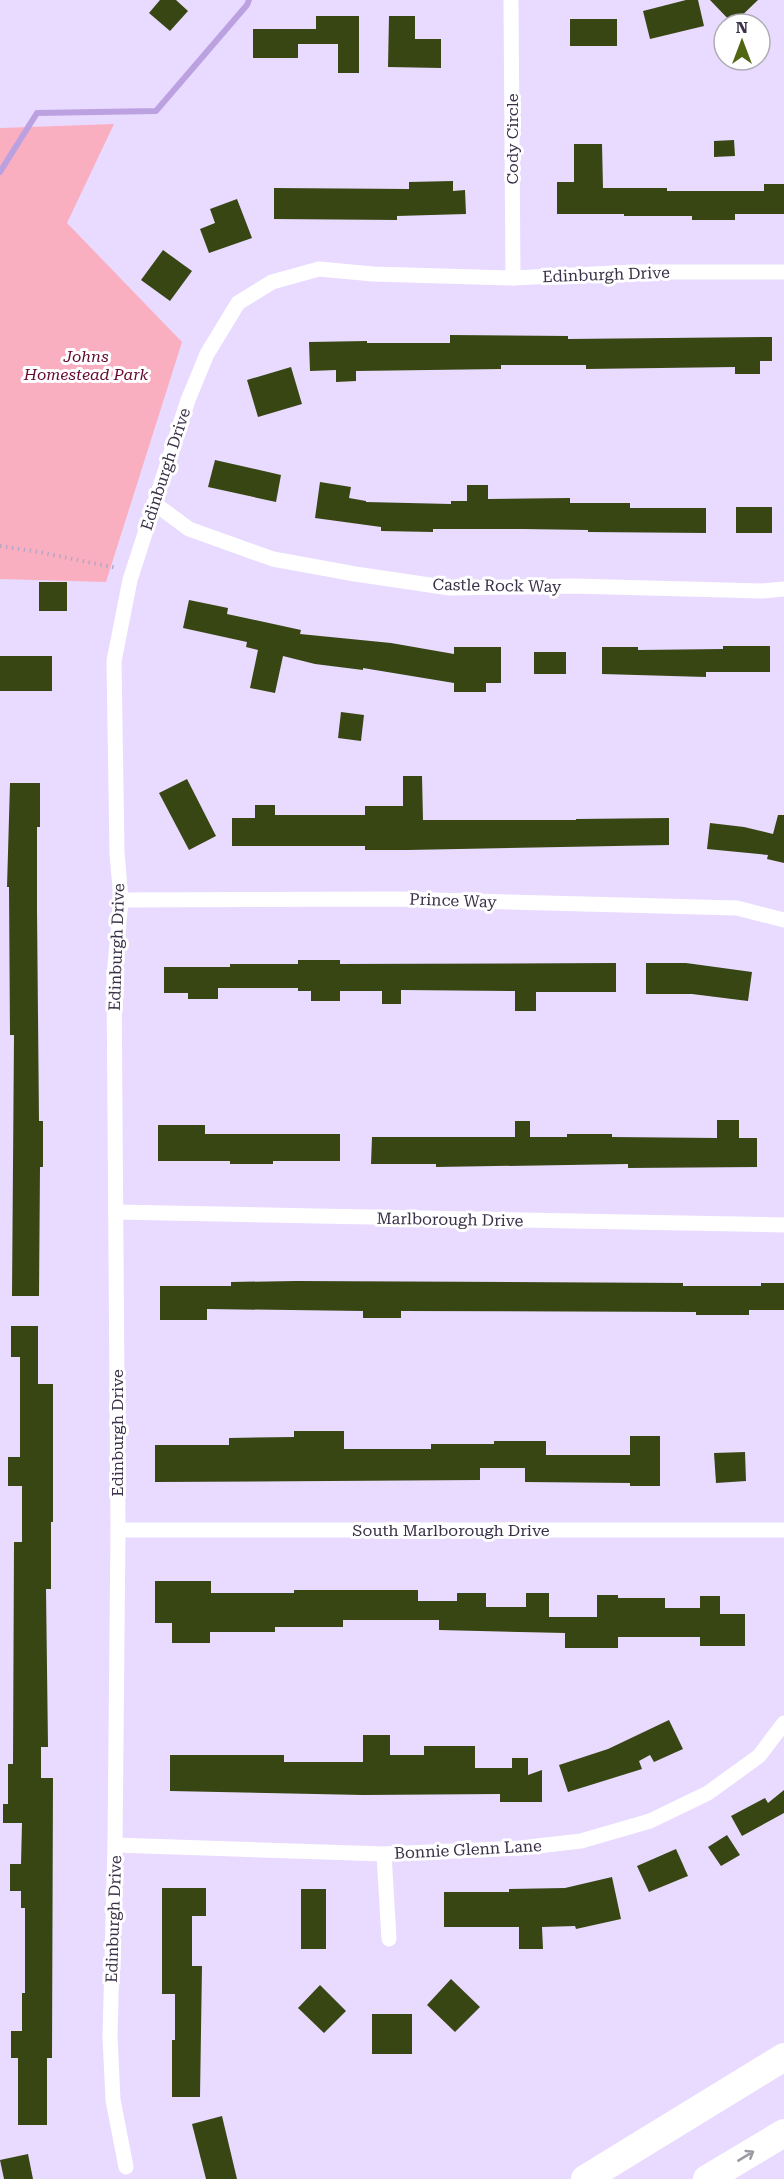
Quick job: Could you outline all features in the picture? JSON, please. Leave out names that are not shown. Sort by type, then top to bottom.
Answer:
[{"type":"highway","points":[[588,2177],[784,2046]]},
{"type":"highway","points":[[588,2177],[784,2057]]},
{"type":"highway","points":[[707,2179],[784,2133]]},
{"type":"street","name":"Cody Circle","points":[[511,0],[513,278]]},
{"type":"street","name":"Edinburgh Drive","points":[[126,2167],[113,2100],[110,2037],[115,1845],[118,1530],[114,976],[121,900],[117,853],[114,661],[132,571],[188,400],[207,354],[238,303],[272,282],[319,269],[374,274],[513,278],[634,272],[784,272]]},
{"type":"street","name":"Castle Rock Way","points":[[154,503],[189,529],[273,559],[450,588],[573,586],[762,591],[784,589]]},
{"type":"street","name":"Prince Way","points":[[121,900],[398,899],[737,908],[784,920]]},
{"type":"street","name":"Marlborough Drive","points":[[116,1212],[784,1225]]},
{"type":"street","name":"South Marlborough Drive","points":[[118,1530],[784,1530]]},
{"type":"street","name":"Bonnie Glenn Lane","points":[[115,1845],[384,1854],[520,1848],[581,1841],[650,1821],[708,1792],[759,1756],[784,1723]]},
{"type":"street","points":[[384,1854],[389,1939]]},
{"type":"path","points":[[0,546],[132,571]]},
{"type":"green space","name":"Johns Homestead Park","points":[[114,124],[67,223],[182,342],[106,582],[0,579],[0,128]]},
{"type":"building","points":[[160,0],[176,0],[188,11],[170,31],[149,13]]},
{"type":"building","points":[[686,0],[698,0],[704,26],[650,39],[643,11]]},
{"type":"building","points":[[710,0],[758,0],[746,12],[722,12]]},
{"type":"building","points":[[316,16],[359,16],[359,73],[338,73],[338,44],[298,44],[298,58],[253,58],[253,29],[316,29]]},
{"type":"building","points":[[389,16],[415,16],[415,39],[441,39],[441,68],[388,67]]},
{"type":"building","points":[[570,19],[617,19],[617,46],[570,46]]},
{"type":"building","points":[[734,140],[735,156],[714,157],[714,141]]},
{"type":"building","points":[[574,144],[602,144],[603,188],[667,188],[667,191],[764,191],[764,184],[784,184],[784,214],[735,214],[735,220],[692,220],[692,216],[557,214],[557,182],[574,182]]},
{"type":"building","points":[[453,181],[453,191],[465,190],[466,214],[397,216],[397,220],[274,219],[274,188],[409,189],[409,182]]},
{"type":"building","points":[[237,199],[252,238],[209,253],[200,229],[215,223],[210,209]]},
{"type":"building","points":[[163,250],[192,271],[170,301],[141,280]]},
{"type":"building","points":[[450,335],[568,336],[568,339],[772,337],[772,361],[760,361],[760,374],[735,374],[735,367],[586,369],[586,365],[501,365],[501,369],[356,371],[356,381],[336,382],[336,370],[310,371],[309,342],[450,343]]},
{"type":"building","points":[[291,367],[302,404],[258,417],[247,380]]},
{"type":"building","points":[[215,460],[281,475],[276,502],[208,487]]},
{"type":"building","points":[[320,482],[351,487],[349,498],[366,502],[451,504],[451,501],[467,501],[467,485],[488,485],[488,499],[570,498],[570,503],[630,503],[630,508],[706,508],[706,533],[523,529],[381,531],[381,527],[315,518]]},
{"type":"building","points":[[736,507],[772,507],[772,533],[736,533]]},
{"type":"building","points":[[39,582],[67,582],[67,611],[39,611]]},
{"type":"building","points":[[189,600],[228,608],[227,614],[301,630],[300,634],[391,643],[454,654],[454,647],[501,647],[501,683],[486,683],[486,692],[454,692],[454,683],[363,668],[363,670],[315,664],[283,656],[275,693],[250,688],[258,650],[246,647],[247,642],[183,628]]},
{"type":"building","points":[[723,646],[770,646],[770,672],[706,672],[706,677],[602,674],[602,647],[638,647],[638,650],[723,649]]},
{"type":"building","points":[[534,652],[566,652],[566,674],[534,674]]},
{"type":"building","points":[[0,656],[52,656],[52,691],[0,691]]},
{"type":"building","points":[[341,712],[364,715],[361,741],[338,738]]},
{"type":"building","points":[[403,776],[422,776],[423,820],[669,818],[669,845],[408,850],[365,850],[365,846],[232,846],[232,818],[255,818],[255,805],[275,805],[275,815],[365,815],[365,806],[403,806]]},
{"type":"building","points":[[187,779],[216,836],[189,850],[159,793]]},
{"type":"building","points":[[10,783],[40,783],[40,827],[37,827],[37,910],[39,1121],[43,1121],[43,1167],[40,1167],[39,1296],[12,1296],[14,1035],[10,1035],[9,887],[7,887]]},
{"type":"building","points":[[778,815],[784,815],[784,863],[767,859],[768,855],[707,849],[710,823],[744,827],[773,834]]},
{"type":"building","points":[[298,960],[340,960],[340,964],[616,963],[616,992],[536,992],[536,1011],[515,1011],[515,991],[401,990],[401,1004],[382,1004],[382,991],[340,991],[340,1001],[311,1001],[311,991],[298,991],[298,988],[218,988],[218,999],[188,999],[188,993],[164,993],[164,967],[298,964]]},
{"type":"building","points":[[646,963],[686,963],[752,972],[748,1001],[692,994],[646,994]]},
{"type":"building","points":[[717,1120],[739,1120],[739,1138],[757,1138],[757,1167],[628,1168],[628,1164],[436,1167],[436,1164],[371,1164],[372,1137],[515,1137],[515,1121],[530,1121],[530,1137],[612,1134],[612,1137],[717,1138]]},
{"type":"building","points":[[158,1125],[205,1125],[205,1134],[340,1134],[340,1161],[273,1161],[273,1164],[230,1164],[230,1161],[158,1161]]},
{"type":"building","points":[[231,1282],[683,1283],[683,1286],[761,1286],[761,1283],[784,1283],[784,1310],[749,1310],[749,1315],[696,1315],[696,1312],[401,1311],[401,1318],[363,1318],[363,1311],[207,1309],[207,1320],[160,1320],[160,1286],[231,1286]]},
{"type":"building","points":[[11,1326],[38,1326],[38,1384],[53,1384],[51,1589],[46,1589],[48,1747],[41,1747],[41,1778],[53,1778],[52,2058],[47,2058],[47,2125],[18,2125],[18,2058],[11,2058],[11,2031],[22,2031],[22,1993],[25,1993],[25,1908],[21,1908],[21,1891],[10,1891],[10,1864],[21,1864],[22,1823],[3,1823],[3,1804],[8,1804],[8,1764],[13,1764],[14,1542],[22,1542],[22,1486],[8,1486],[8,1457],[20,1457],[20,1357],[11,1357]]},
{"type":"building","points":[[294,1431],[344,1431],[344,1449],[431,1449],[431,1444],[546,1441],[546,1455],[630,1455],[630,1436],[660,1436],[660,1486],[630,1486],[630,1483],[525,1482],[525,1468],[480,1468],[480,1480],[155,1482],[155,1445],[229,1445],[229,1438],[294,1437]]},
{"type":"building","points":[[745,1452],[746,1481],[716,1483],[714,1453]]},
{"type":"building","points":[[155,1581],[211,1581],[211,1593],[418,1590],[418,1601],[457,1601],[457,1593],[486,1593],[486,1607],[526,1607],[526,1593],[549,1593],[549,1617],[597,1617],[597,1595],[618,1595],[618,1598],[665,1598],[665,1608],[700,1608],[700,1596],[720,1596],[720,1614],[745,1614],[745,1646],[700,1646],[700,1637],[618,1637],[618,1648],[565,1648],[565,1633],[439,1630],[439,1620],[343,1620],[343,1627],[275,1627],[275,1632],[210,1632],[210,1643],[172,1643],[172,1623],[155,1623]]},
{"type":"building","points":[[669,1720],[683,1749],[654,1762],[650,1755],[639,1761],[642,1769],[568,1792],[559,1765],[608,1749]]},
{"type":"building","points":[[363,1735],[390,1735],[390,1755],[424,1755],[424,1746],[475,1746],[475,1768],[512,1768],[512,1758],[528,1758],[528,1775],[542,1770],[542,1802],[500,1802],[500,1794],[363,1795],[170,1791],[170,1755],[284,1755],[284,1762],[363,1762]]},
{"type":"building","points":[[784,1790],[784,1813],[742,1836],[731,1816],[765,1798],[768,1803]]},
{"type":"building","points":[[727,1835],[740,1855],[721,1866],[708,1847]]},
{"type":"building","points":[[676,1849],[688,1876],[649,1892],[637,1866]]},
{"type":"building","points":[[612,1877],[621,1919],[576,1929],[575,1926],[542,1927],[543,1949],[519,1949],[519,1927],[444,1927],[444,1892],[509,1892],[509,1889],[565,1888]]},
{"type":"building","points":[[162,1888],[206,1888],[206,1916],[192,1916],[192,1966],[202,1966],[200,2097],[172,2097],[175,1994],[162,1994]]},
{"type":"building","points":[[301,1889],[326,1889],[326,1949],[301,1949]]},
{"type":"building","points":[[451,1979],[480,2007],[455,2032],[427,2005]]},
{"type":"building","points":[[320,1985],[346,2011],[324,2033],[298,2008]]},
{"type":"building","points":[[372,2014],[412,2014],[412,2054],[372,2054]]},
{"type":"building","points":[[222,2116],[237,2179],[206,2179],[192,2124]]},
{"type":"building","points":[[28,2154],[33,2179],[4,2179],[0,2160]]},
{"type":"waterway","points":[[0,172],[37,113],[156,111],[249,0]]}]
